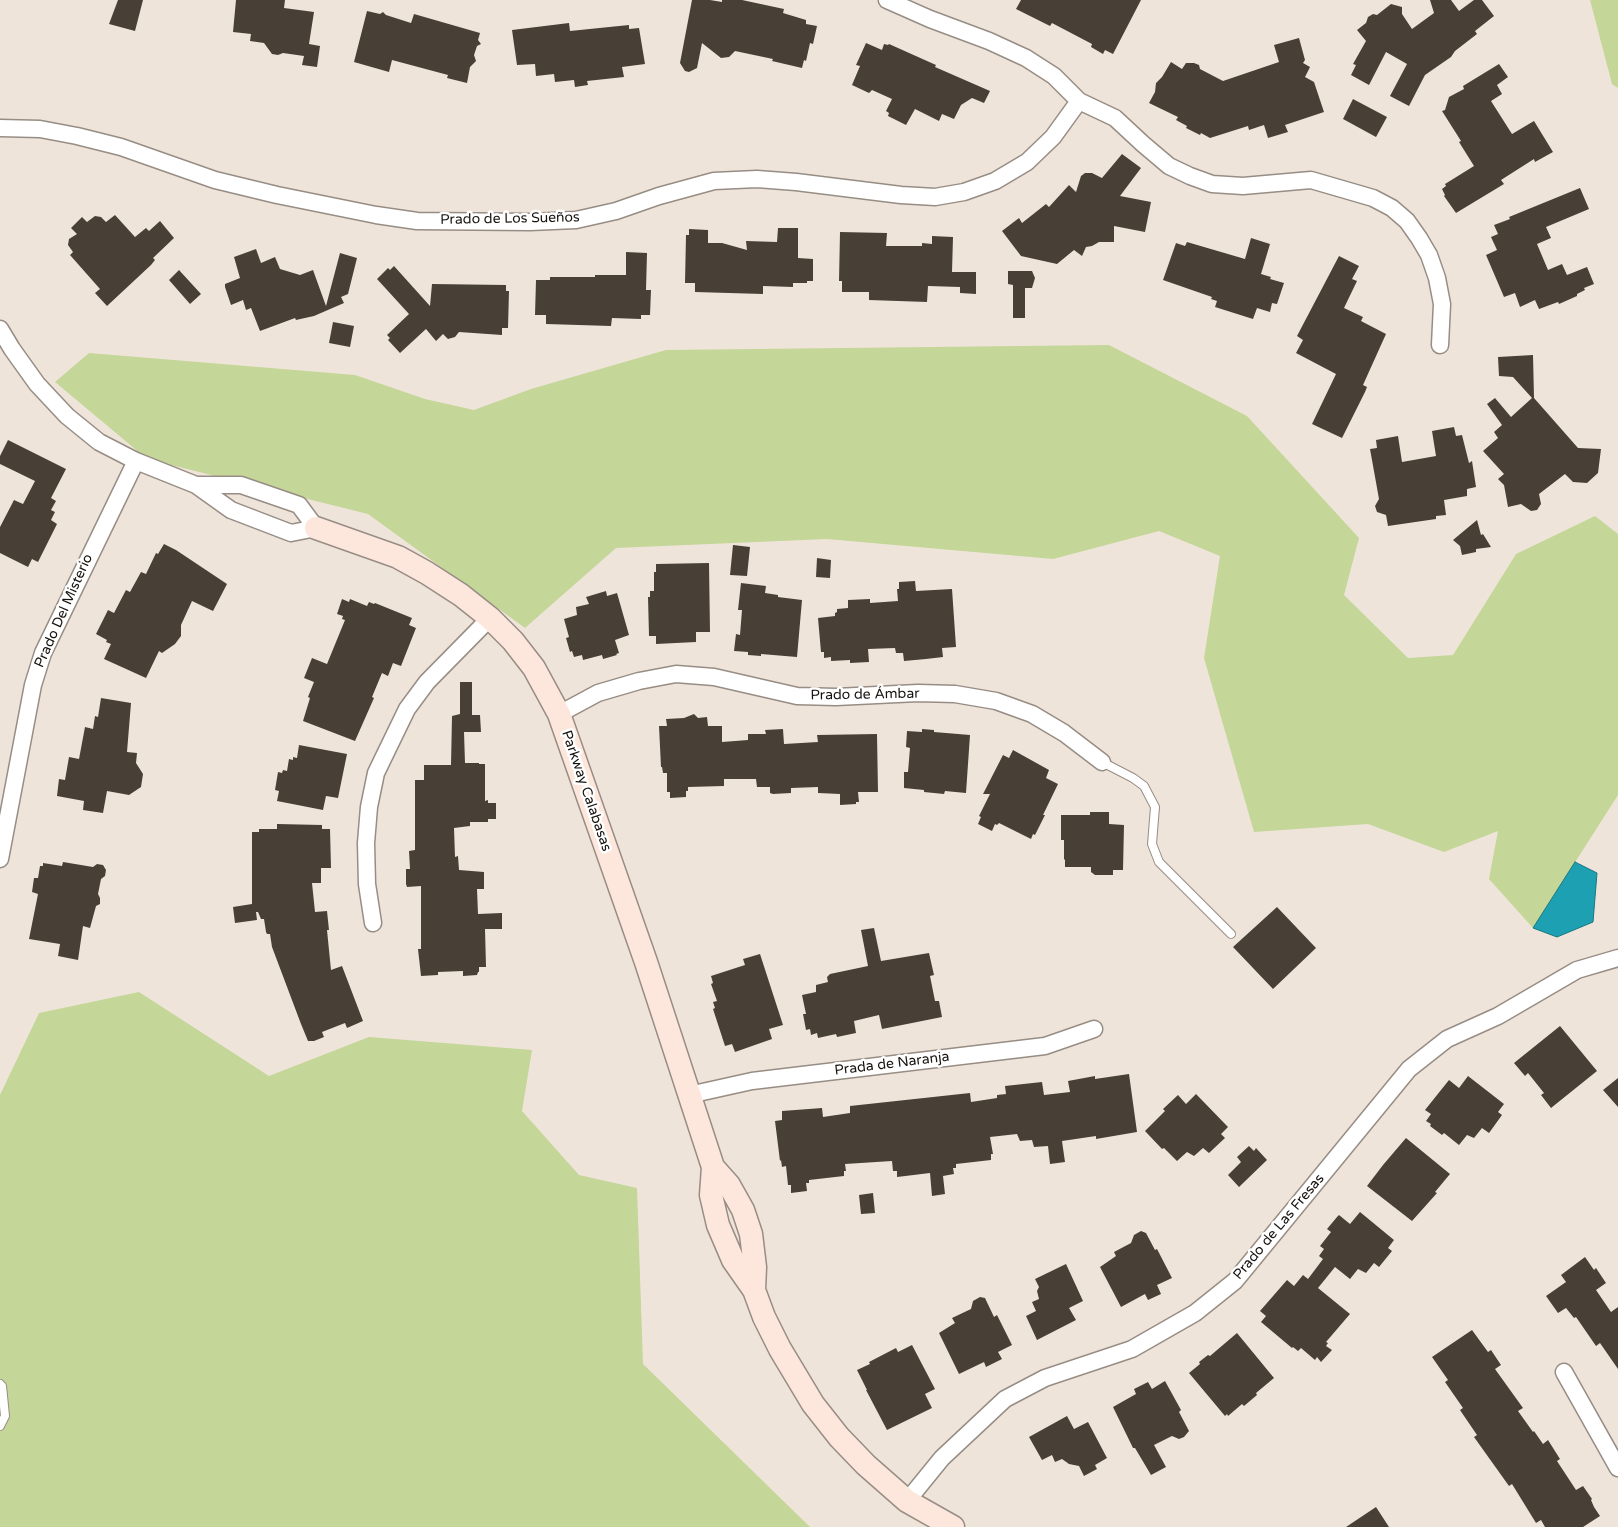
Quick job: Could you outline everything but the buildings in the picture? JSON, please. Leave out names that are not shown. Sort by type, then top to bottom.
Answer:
[{"type":"street","points":[[887,0],[1026,58],[1054,76],[1079,101],[1115,118],[1169,166],[1190,176],[1212,184],[1243,186],[1311,180],[1373,198],[1392,208],[1407,221],[1429,255],[1437,278],[1442,304],[1440,345]]},
{"type":"street","name":"Prado de Los Sueños","points":[[0,128],[40,128],[77,136],[121,147],[215,180],[376,215],[417,221],[530,222],[576,220],[616,211],[659,196],[714,181],[757,179],[935,197],[964,192],[994,181],[1027,162],[1053,137],[1079,101]]},
{"type":"street","points":[[0,329],[37,384],[67,416],[99,442],[196,485],[231,510],[291,533],[316,528],[299,506],[241,485],[196,485]]},
{"type":"street","name":"Prado Del Misterio","points":[[0,859],[33,685],[43,652],[136,460]]},
{"type":"street","name":"Parkway Calabasas","points":[[316,528],[398,557],[427,573],[461,595],[490,618],[534,668],[560,714],[646,962],[713,1167],[711,1195],[718,1225],[732,1260],[754,1290],[764,1317],[780,1350],[813,1404],[839,1437],[907,1501],[952,1527]]},
{"type":"street","points":[[373,922],[367,884],[366,843],[369,807],[376,773],[408,709],[422,689],[490,618]]},
{"type":"street","name":"Prado de Ámbar","points":[[560,714],[598,693],[639,681],[676,674],[714,677],[797,696],[955,694],[996,701],[1032,714],[1064,733],[1102,762]]},
{"type":"street","name":"Prado de Las Fresas","points":[[907,1501],[942,1458],[1005,1399],[1045,1378],[1132,1349],[1195,1313],[1236,1280],[1409,1069],[1447,1039],[1498,1016],[1577,970],[1618,958]]},
{"type":"street","name":"Prada de Naranja","points":[[689,1095],[752,1081],[1045,1046],[1094,1029]]},
{"type":"street","points":[[1564,1372],[1618,1468]]},
{"type":"lane","points":[[1102,762],[1144,786],[1155,807],[1152,844],[1159,862],[1231,934]]},
{"type":"lane","points":[[0,1384],[2,1386],[5,1416],[0,1426]]},
{"type":"green space","points":[[1590,0],[1618,0],[1618,88],[1612,84]]},
{"type":"green space","points":[[1109,345],[1247,416],[1359,538],[1344,595],[1408,658],[1453,655],[1516,554],[1595,516],[1618,534],[1618,795],[1533,928],[1489,879],[1498,831],[1444,852],[1368,824],[1254,832],[1204,658],[1220,556],[1159,531],[1053,559],[827,539],[616,548],[525,628],[368,514],[147,459],[55,382],[89,353],[355,375],[425,399],[474,410],[531,389],[666,350]]},
{"type":"green space","points":[[139,992],[269,1076],[369,1037],[532,1050],[522,1111],[579,1175],[637,1188],[643,1364],[810,1527],[0,1527],[0,1095],[39,1013]]},
{"type":"water","points":[[1575,862],[1597,873],[1593,922],[1557,937],[1533,928]]}]
